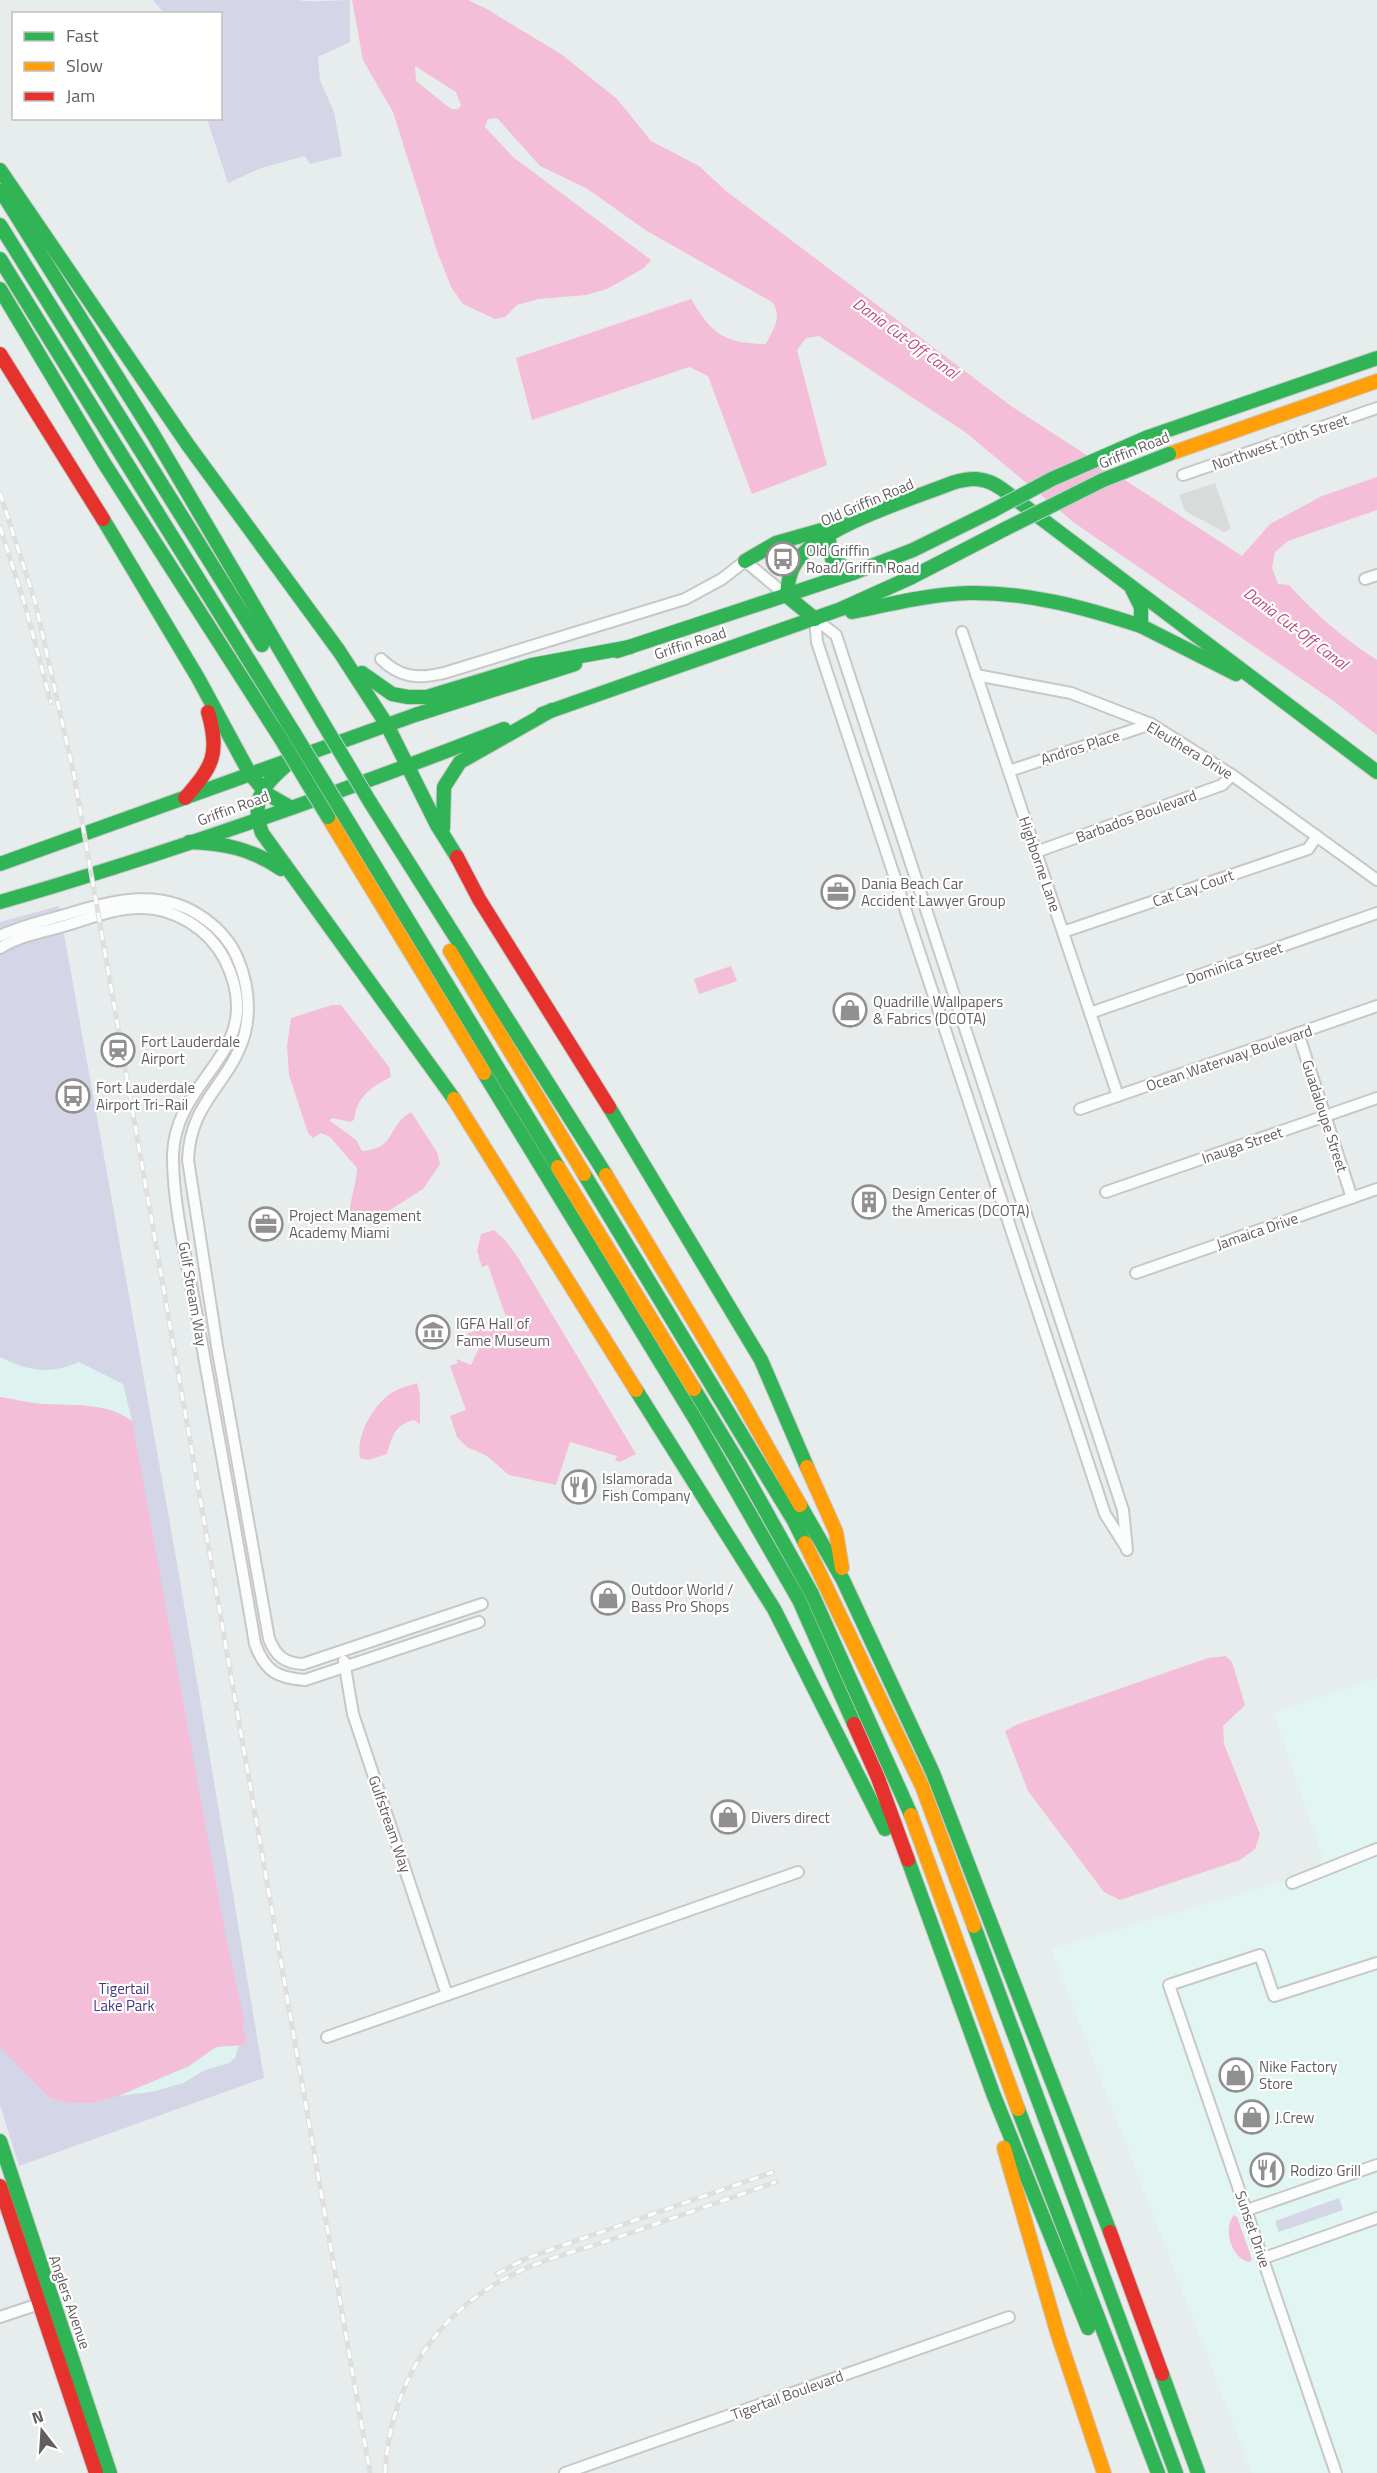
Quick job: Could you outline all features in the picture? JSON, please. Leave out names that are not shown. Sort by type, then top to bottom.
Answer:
[{"type":"main road","points":[[0,170],[195,454],[349,666],[387,725],[436,825],[442,831],[479,900],[612,1110],[761,1360],[836,1532],[843,1580]]},
{"type":"main road","points":[[0,189],[153,434],[318,725]]},
{"type":"main road","points":[[0,225],[366,803],[794,1521],[922,1786],[1176,2473]]},
{"type":"main road","points":[[0,259],[294,733],[740,1465],[812,1594],[903,1792],[996,2052],[1158,2473]]},
{"type":"main road","points":[[0,289],[104,462],[281,739],[698,1422],[799,1600],[878,1778],[994,2096],[1145,2473]]},
{"type":"main road","points":[[0,354],[76,473],[198,678],[250,774],[262,789],[288,806]]},
{"type":"main road","name":"Griffin Road","points":[[0,864],[387,725],[853,573],[913,550],[1052,479],[1148,437],[1377,358]]},
{"type":"main road","name":"Griffin Road","points":[[0,902],[84,879],[408,766],[628,681],[815,619],[894,586],[1103,480],[1169,454],[1377,381]]},
{"type":"main road","name":"Old Griffin Road","points":[[787,596],[786,584],[790,572],[815,544],[828,534],[851,523],[960,482],[980,478],[1002,489],[1377,772]]},
{"type":"main road","points":[[746,561],[762,550],[782,542],[816,530],[851,523]]},
{"type":"main road","points":[[828,534],[832,559],[853,573]]},
{"type":"main road","points":[[1129,585],[1141,607],[1141,627]]},
{"type":"main road","name":"Old Griffin Road","points":[[815,619],[942,595],[985,593],[1059,604],[1141,627],[1208,658],[1293,708]]},
{"type":"main road","points":[[787,596],[815,619]]},
{"type":"main road","points":[[349,666],[363,674],[375,687],[391,695],[409,699],[427,697],[532,665],[630,647]]},
{"type":"main road","points":[[185,798],[204,778],[212,763],[215,746],[213,730],[198,678]]},
{"type":"main road","points":[[442,831],[442,794],[454,768],[465,758],[552,710]]},
{"type":"main road","points":[[292,759],[262,789],[256,806],[255,818],[262,833],[445,1085],[774,1609],[923,1904]]},
{"type":"main road","points":[[366,803],[566,1109],[737,1393],[843,1580],[933,1773],[1108,2228],[1198,2473]]},
{"type":"main road","points":[[189,842],[217,843],[249,849],[295,880]]},
{"type":"main road","points":[[0,875],[17,868],[32,853]]},
{"type":"main road","points":[[994,2096],[1014,2186],[1058,2335],[1104,2473]]},
{"type":"main road","name":"Anglers Avenue","points":[[0,2142],[110,2473]]},
{"type":"main road","name":"Anglers Avenue","points":[[0,2186],[96,2473]]},
{"type":"main road","points":[[1091,2298],[1120,2409]]},
{"type":"street","name":"Northwest 10th Street","points":[[1183,476],[1377,408]]},
{"type":"street","points":[[381,659],[390,668],[407,676],[444,673],[685,599],[716,583],[746,561],[787,596]]},
{"type":"street","points":[[1365,579],[1377,575]]},
{"type":"street","points":[[815,619],[836,635],[1123,1510],[1127,1550],[1106,1514],[817,642],[815,619]]},
{"type":"street","name":"Highborne Lane","points":[[962,632],[1118,1096]]},
{"type":"street","name":"Eleuthera Drive","points":[[976,675],[1071,693],[1151,724],[1232,775],[1377,880]]},
{"type":"street","name":"Andros Place","points":[[1009,771],[1151,724]]},
{"type":"street","name":"Barbados Boulevard","points":[[1036,852],[1222,785],[1232,775]]},
{"type":"street","name":"Cat Cay Court","points":[[1063,932],[1308,849],[1317,836]]},
{"type":"street","name":"Gulf Stream Way","points":[[0,936],[117,900],[155,899],[177,903],[201,916],[222,934],[236,954],[248,994],[245,1031],[239,1052],[200,1108],[189,1141],[188,1160],[269,1639],[274,1651],[282,1659],[303,1664],[482,1604]]},
{"type":"street","name":"Gulf Stream Way","points":[[0,948],[20,939],[80,921],[138,908],[164,912],[191,922],[212,940],[225,960],[236,996],[232,1035],[217,1065],[191,1095],[183,1110],[174,1142],[174,1170],[185,1249],[259,1654],[273,1673],[285,1679],[305,1680],[345,1665],[479,1623]]},
{"type":"street","name":"Dominica Street","points":[[1090,1013],[1377,913]]},
{"type":"street","name":"Ocean Waterway Boulevard","points":[[1080,1109],[1377,1006]]},
{"type":"street","name":"Guadaloupe Street","points":[[1298,1033],[1352,1198]]},
{"type":"street","name":"Inauga Street","points":[[1106,1192],[1377,1098]]},
{"type":"street","name":"Jamaica Drive","points":[[1136,1273],[1377,1189]]},
{"type":"street","name":"Gulfstream Way","points":[[342,1650],[353,1714],[447,1995]]},
{"type":"street","points":[[1292,1882],[1377,1849]]},
{"type":"street","points":[[327,2037],[798,1872]]},
{"type":"street","name":"Sunset Drive","points":[[1336,2473],[1170,1985],[1260,1955],[1275,1996],[1377,1963]]},
{"type":"street","points":[[1247,2210],[1377,2165]]},
{"type":"street","points":[[1264,2258],[1377,2218]]},
{"type":"street","points":[[0,2317],[39,2304]]},
{"type":"street","name":"Tigertail Boulevard","points":[[565,2473],[1009,2317]]},
{"type":"shaded area","points":[[1215,483],[1231,529],[1224,532],[1185,511],[1179,495]]},
{"type":"shaded area","points":[[1377,1678],[1377,2473],[1252,2473],[1051,1949],[1318,1871],[1323,1858],[1274,1713]]},
{"type":"green space","points":[[153,0],[350,0],[350,42],[318,57],[320,80],[334,112],[342,156],[310,164],[305,156],[261,168],[228,183],[207,120],[222,120],[222,12],[163,12]]},
{"type":"green space","name":"Tigertail Lake Park","points":[[59,906],[177,1563],[264,2078],[19,2166],[0,2105],[0,922]]},
{"type":"green space","points":[[1339,2198],[1343,2210],[1279,2232],[1275,2221]]},
{"type":"sand","points":[[0,1357],[20,1366],[39,1370],[58,1369],[79,1362],[123,1384],[132,1421],[100,1408],[37,1403],[0,1397]]},
{"type":"sand","points":[[226,2044],[239,2045],[235,2058],[229,2063],[205,2070],[183,2083],[151,2092],[118,2096],[189,2066],[210,2049]]},
{"type":"water","name":"Dania Cut-Off Canal","points":[[352,0],[468,0],[485,8],[561,54],[617,99],[651,141],[699,166],[726,191],[1011,406],[1242,556],[1270,524],[1322,496],[1377,477],[1377,510],[1288,541],[1275,552],[1272,568],[1278,584],[1289,585],[1330,626],[1377,660],[1377,735],[1335,702],[1076,524],[965,432],[819,336],[806,338],[797,350],[827,465],[752,494],[708,376],[689,367],[532,420],[516,358],[691,299],[706,321],[721,335],[739,342],[766,344],[776,323],[775,307],[772,302],[647,231],[586,188],[540,166],[497,118],[488,119],[485,127],[513,157],[651,260],[644,268],[607,289],[586,295],[538,299],[517,305],[505,317],[495,319],[463,304],[451,287],[437,251],[393,112],[363,60]],"holes":[[[415,66],[456,92],[461,105],[458,109],[451,109],[416,81]]]},
{"type":"water","points":[[731,966],[737,981],[699,994],[694,979]]},
{"type":"water","points":[[332,1005],[341,1005],[389,1067],[391,1077],[366,1093],[358,1105],[354,1120],[350,1122],[333,1118],[329,1120],[356,1140],[362,1151],[381,1146],[403,1118],[411,1112],[437,1152],[440,1164],[423,1189],[370,1223],[356,1223],[350,1220],[357,1168],[330,1137],[321,1133],[313,1138],[308,1133],[289,1075],[287,1046],[291,1018]]},
{"type":"water","points":[[494,1230],[517,1256],[636,1454],[620,1462],[615,1460],[617,1456],[570,1442],[556,1485],[509,1475],[487,1456],[467,1447],[457,1437],[450,1416],[466,1410],[450,1366],[458,1363],[456,1359],[471,1365],[482,1342],[466,1334],[485,1327],[487,1331],[508,1323],[488,1265],[482,1267],[477,1251],[481,1234]]},
{"type":"water","points":[[417,1383],[420,1395],[420,1424],[414,1420],[398,1428],[392,1437],[387,1454],[368,1460],[360,1458],[360,1441],[377,1406],[393,1392]]},
{"type":"water","name":"Tigertail Lake Park","points":[[0,1397],[37,1403],[100,1408],[132,1421],[225,1933],[244,2020],[243,2032],[247,2036],[244,2045],[216,2047],[189,2066],[118,2096],[92,2103],[70,2103],[50,2098],[0,2047]]},
{"type":"water","points":[[1226,1656],[1232,1662],[1245,1705],[1223,1726],[1224,1744],[1260,1834],[1255,1849],[1240,1860],[1120,1900],[1104,1892],[1028,1791],[1005,1731],[1018,1724],[1208,1658]]},
{"type":"water","points":[[1234,2215],[1237,2217],[1252,2259],[1250,2262],[1238,2256],[1231,2243],[1229,2228]]},
{"type":"railway","points":[[0,493],[35,601],[74,775],[370,2473]]},
{"type":"railway","points":[[0,527],[25,605],[51,703]]},
{"type":"railway","points":[[497,2274],[527,2258],[773,2172]]},
{"type":"railway","points":[[385,2473],[395,2413],[419,2359],[436,2335],[479,2294],[506,2278],[545,2261],[776,2182]]},
{"type":"traffic: fast","points":[[0,170],[188,445],[339,651],[387,725],[437,825],[457,857]]},
{"type":"traffic: fast","points":[[1,191],[153,434],[323,723]]},
{"type":"traffic: fast","points":[[0,225],[262,645]]},
{"type":"traffic: fast","points":[[0,259],[294,733]]},
{"type":"traffic: fast","points":[[0,289],[104,463],[281,739]]},
{"type":"traffic: fast","points":[[1148,437],[1377,358]]},
{"type":"traffic: fast","points":[[992,511],[1052,479],[1148,437]]},
{"type":"traffic: fast","points":[[1005,529],[1103,480],[1169,454]]},
{"type":"traffic: fast","points":[[815,619],[787,596],[792,569],[809,548],[846,525],[892,505],[952,483],[972,479],[984,480],[1002,489],[1377,772]]},
{"type":"traffic: fast","points":[[617,651],[853,573],[913,550],[992,511]]},
{"type":"traffic: fast","points":[[103,519],[198,678],[250,774],[267,794],[288,806]]},
{"type":"traffic: fast","points":[[745,561],[776,543],[836,526]]},
{"type":"traffic: fast","points":[[542,714],[841,609],[912,577],[1005,529]]},
{"type":"traffic: fast","points":[[828,534],[832,559],[853,573]]},
{"type":"traffic: fast","points":[[1132,589],[1141,607],[1141,626],[1236,674]]},
{"type":"traffic: fast","points":[[852,612],[940,595],[992,593],[1057,602],[1141,626]]},
{"type":"traffic: fast","points":[[362,673],[392,694],[427,697],[532,665],[630,647]]},
{"type":"traffic: fast","points":[[0,864],[415,715],[575,664]]},
{"type":"traffic: fast","points":[[443,828],[444,787],[460,762],[552,710]]},
{"type":"traffic: fast","points":[[323,723],[370,802]]},
{"type":"traffic: fast","points":[[0,902],[254,821],[504,729]]},
{"type":"traffic: fast","points":[[294,733],[341,810]]},
{"type":"traffic: fast","points":[[281,739],[328,817]]},
{"type":"traffic: fast","points":[[292,760],[262,792],[258,810],[262,833],[454,1099]]},
{"type":"traffic: fast","points":[[370,802],[606,1175]]},
{"type":"traffic: fast","points":[[341,810],[558,1167]]},
{"type":"traffic: fast","points":[[189,842],[237,848],[259,856],[281,869]]},
{"type":"traffic: fast","points":[[484,1073],[697,1422],[799,1600],[854,1724]]},
{"type":"traffic: fast","points":[[609,1107],[761,1360],[807,1467]]},
{"type":"traffic: fast","points":[[584,1174],[794,1521],[805,1543]]},
{"type":"traffic: fast","points":[[694,1389],[740,1465],[812,1594],[911,1815]]},
{"type":"traffic: fast","points":[[636,1390],[774,1609],[885,1829]]},
{"type":"traffic: fast","points":[[800,1505],[843,1580],[933,1773],[1110,2232]]},
{"type":"traffic: fast","points":[[908,1860],[994,2096],[1088,2328]]},
{"type":"traffic: fast","points":[[974,1926],[1176,2473]]},
{"type":"traffic: fast","points":[[1018,2109],[1158,2473]]},
{"type":"traffic: fast","points":[[0,2141],[110,2473]]},
{"type":"traffic: fast","points":[[1162,2374],[1198,2473]]},
{"type":"traffic: slow","points":[[1169,454],[1377,381]]},
{"type":"traffic: slow","points":[[328,817],[484,1073]]},
{"type":"traffic: slow","points":[[450,951],[584,1174]]},
{"type":"traffic: slow","points":[[454,1099],[636,1390]]},
{"type":"traffic: slow","points":[[558,1167],[694,1389]]},
{"type":"traffic: slow","points":[[606,1175],[737,1393],[800,1505]]},
{"type":"traffic: slow","points":[[807,1467],[836,1532],[842,1568]]},
{"type":"traffic: slow","points":[[805,1543],[922,1786],[974,1926]]},
{"type":"traffic: slow","points":[[911,1815],[1018,2109]]},
{"type":"traffic: slow","points":[[1004,2148],[1058,2335],[1104,2473]]},
{"type":"traffic: jam","points":[[0,354],[103,519]]},
{"type":"traffic: jam","points":[[185,798],[202,777],[212,759],[212,726],[208,712]]},
{"type":"traffic: jam","points":[[457,857],[479,899],[609,1107]]},
{"type":"traffic: jam","points":[[854,1724],[878,1778],[908,1860]]},
{"type":"traffic: jam","points":[[0,2186],[96,2473]]},
{"type":"traffic: jam","points":[[1110,2232],[1162,2374]]},
{"type":"place","name":"Old Griffin Road/Griffin Road","points":[[783,559]]},
{"type":"place","name":"Dania Beach Car Accident Lawyer Group","points":[[838,892]]},
{"type":"place","name":"Quadrille Wallpapers & Fabrics (DCOTA)","points":[[850,1010]]},
{"type":"place","name":"Fort Lauderdale Airport","points":[[118,1050]]},
{"type":"place","name":"Fort Lauderdale Airport Tri-Rail","points":[[73,1096]]},
{"type":"place","name":"Design Center of the Americas (DCOTA)","points":[[869,1202]]},
{"type":"place","name":"Project Management Academy Miami","points":[[266,1224]]},
{"type":"place","name":"IGFA Hall of Fame Museum","points":[[433,1332]]},
{"type":"place","name":"Islamorada Fish Company","points":[[579,1487]]},
{"type":"place","name":"Outdoor World / Bass Pro Shops","points":[[608,1598]]},
{"type":"place","name":"Divers direct","points":[[728,1817]]},
{"type":"place","name":"Nike Factory Store","points":[[1236,2075]]},
{"type":"place","name":"J.Crew","points":[[1252,2117]]},
{"type":"place","name":"Rodizo Grill","points":[[1267,2170]]}]
